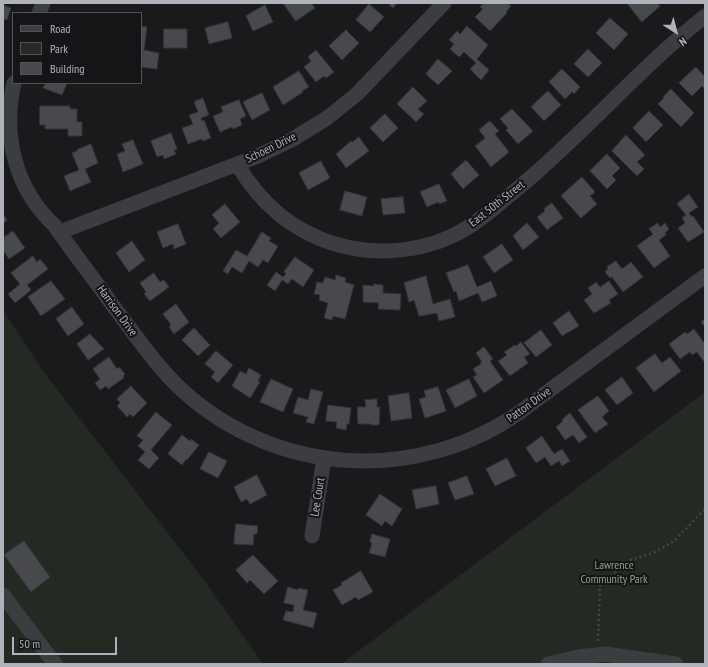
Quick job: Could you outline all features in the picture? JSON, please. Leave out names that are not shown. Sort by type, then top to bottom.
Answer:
[{"type":"street","name":"Schoen Drive","points":[[60,232],[258,156],[294,139],[327,118],[357,94],[444,3]]},
{"type":"street","name":"East 50th Street","points":[[237,164],[251,186],[273,210],[299,229],[316,237],[347,248],[373,252],[392,251],[437,242],[468,228],[491,212],[592,122],[670,44],[705,16]]},
{"type":"street","name":"Harrison Drive","points":[[14,84],[11,95],[11,146],[20,178],[41,212],[60,232],[148,353],[170,378],[184,391],[215,415],[249,435],[292,451],[324,458]]},
{"type":"street","name":"Patton Drive","points":[[324,458],[355,462],[407,458],[445,450],[481,435],[504,423],[705,276]]},
{"type":"street","name":"Lee Court","points":[[312,536],[324,458]]},
{"type":"street","points":[[3,595],[55,664]]},
{"type":"street","points":[[548,664],[563,660],[597,655],[611,655],[676,664]]},
{"type":"path","points":[[597,655],[600,585],[630,560],[655,552],[674,541],[705,509]]},
{"type":"green space","points":[[3,310],[43,371],[204,580],[263,664],[3,664]]},
{"type":"green space","name":"Lawrence Community Park","points":[[705,392],[705,664],[341,664]]},
{"type":"building","points":[[283,3],[311,3],[315,8],[296,21]]},
{"type":"building","points":[[388,3],[397,3],[393,8]]},
{"type":"building","points":[[484,3],[507,3],[511,6],[506,12],[507,13],[490,31],[475,17],[483,9],[480,7]]},
{"type":"building","points":[[627,3],[657,3],[660,6],[642,22]]},
{"type":"building","points":[[369,4],[384,17],[370,32],[356,20]]},
{"type":"building","points":[[3,5],[11,8],[7,20],[3,19]]},
{"type":"building","points":[[265,5],[273,22],[253,31],[246,16]]},
{"type":"building","points":[[610,18],[628,34],[614,50],[596,33]]},
{"type":"building","points":[[228,22],[232,38],[209,44],[205,28]]},
{"type":"building","points":[[142,26],[147,27],[144,50],[159,53],[157,69],[142,67]]},
{"type":"building","points":[[467,26],[488,45],[477,59],[489,70],[481,80],[470,69],[476,63],[464,52],[459,57],[450,49],[454,44],[449,40],[457,31],[460,34]]},
{"type":"building","points":[[164,29],[187,29],[187,48],[164,48]]},
{"type":"building","points":[[346,30],[359,43],[342,60],[329,46]]},
{"type":"building","points":[[588,49],[602,63],[588,77],[574,64]]},
{"type":"building","points":[[316,50],[334,72],[326,78],[324,76],[316,82],[304,67],[311,61],[308,57]]},
{"type":"building","points":[[438,59],[452,71],[438,85],[426,74]]},
{"type":"building","points":[[696,67],[705,77],[705,89],[702,86],[692,96],[679,83]]},
{"type":"building","points":[[562,69],[580,87],[574,94],[572,92],[565,99],[549,82]]},
{"type":"building","points":[[299,71],[309,87],[283,105],[273,87]]},
{"type":"building","points":[[45,84],[67,84],[62,95],[43,88]]},
{"type":"building","points":[[413,87],[427,101],[418,109],[424,114],[416,122],[397,104]]},
{"type":"building","points":[[671,89],[694,113],[681,127],[658,104]]},
{"type":"building","points":[[548,91],[561,105],[544,121],[531,107]]},
{"type":"building","points":[[262,93],[270,110],[252,120],[243,102]]},
{"type":"building","points":[[203,98],[209,115],[201,118],[202,121],[204,120],[211,138],[203,141],[202,139],[188,144],[182,128],[193,124],[189,115],[198,112],[194,102]]},
{"type":"building","points":[[239,100],[246,116],[240,119],[242,125],[220,132],[213,116],[223,112],[221,107]]},
{"type":"building","points":[[40,106],[70,106],[70,109],[77,109],[77,122],[82,122],[82,136],[68,136],[68,129],[45,129],[45,125],[40,125]]},
{"type":"building","points":[[512,109],[533,131],[518,144],[506,130],[508,128],[500,119]]},
{"type":"building","points":[[649,111],[663,125],[646,142],[633,128]]},
{"type":"building","points":[[385,114],[398,128],[383,142],[370,128]]},
{"type":"building","points":[[490,121],[499,131],[495,134],[509,152],[491,167],[475,146],[485,138],[479,130]]},
{"type":"building","points":[[171,133],[177,149],[174,150],[176,154],[164,159],[163,155],[157,157],[151,141]]},
{"type":"building","points":[[626,135],[645,155],[637,162],[644,169],[637,176],[612,151]]},
{"type":"building","points":[[359,137],[369,151],[346,168],[336,154],[351,141],[352,142]]},
{"type":"building","points":[[133,140],[143,164],[123,172],[117,154],[125,151],[122,144]]},
{"type":"building","points":[[91,144],[98,163],[85,169],[91,182],[70,191],[64,176],[79,170],[72,153]]},
{"type":"building","points":[[607,154],[620,168],[612,176],[616,180],[607,189],[590,171]]},
{"type":"building","points":[[466,160],[479,175],[463,189],[451,174]]},
{"type":"building","points":[[321,161],[330,178],[308,190],[299,173]]},
{"type":"building","points":[[582,177],[595,192],[590,196],[597,204],[581,218],[561,196]]},
{"type":"building","points":[[439,184],[447,201],[439,204],[438,202],[427,207],[420,192]]},
{"type":"building","points":[[345,191],[367,197],[362,216],[340,210]]},
{"type":"building","points":[[689,194],[698,207],[689,213],[692,217],[693,216],[704,232],[688,242],[678,228],[685,223],[682,218],[686,215],[677,204]]},
{"type":"building","points":[[403,197],[405,213],[383,215],[381,199]]},
{"type":"building","points":[[552,203],[563,218],[547,230],[537,217]]},
{"type":"building","points":[[225,204],[240,222],[221,238],[213,229],[219,223],[212,215]]},
{"type":"building","points":[[3,214],[7,220],[3,224]]},
{"type":"building","points":[[527,223],[539,237],[523,250],[513,236]]},
{"type":"building","points":[[658,223],[660,227],[665,223],[669,229],[665,233],[666,235],[659,240],[670,256],[654,268],[637,246],[653,234],[649,229]]},
{"type":"building","points":[[178,224],[186,244],[174,249],[173,244],[163,248],[157,232]]},
{"type":"building","points":[[13,231],[25,248],[9,259],[3,250],[3,238]]},
{"type":"building","points":[[262,232],[271,238],[269,241],[278,246],[268,263],[263,260],[258,267],[249,261],[242,273],[232,267],[228,274],[223,271],[236,250],[247,256]]},
{"type":"building","points":[[132,241],[145,260],[129,272],[116,253]]},
{"type":"building","points":[[502,244],[513,260],[494,273],[483,257]]},
{"type":"building","points":[[33,256],[37,262],[40,259],[48,269],[27,285],[31,290],[15,303],[8,294],[20,284],[11,273]]},
{"type":"building","points":[[295,257],[314,270],[303,287],[292,279],[288,284],[282,280],[275,291],[267,285],[276,272],[283,277],[286,274],[284,272]]},
{"type":"building","points":[[616,261],[622,269],[631,262],[643,277],[623,292],[612,277],[610,278],[605,272],[608,269],[607,267]]},
{"type":"building","points":[[468,265],[477,287],[491,281],[497,296],[482,302],[478,293],[459,301],[456,291],[454,292],[446,273]]},
{"type":"building","points":[[154,273],[160,282],[164,280],[169,287],[150,301],[144,294],[146,292],[140,283]]},
{"type":"building","points":[[336,275],[346,278],[345,282],[354,285],[345,319],[333,316],[332,320],[324,318],[328,303],[319,300],[320,295],[314,294],[317,282],[323,283],[325,277],[335,280]]},
{"type":"building","points":[[426,276],[433,304],[450,299],[455,317],[439,321],[437,313],[419,316],[414,300],[409,302],[404,283]]},
{"type":"building","points":[[51,281],[65,299],[41,316],[28,297]]},
{"type":"building","points":[[609,281],[618,294],[609,300],[611,303],[594,313],[584,300],[592,294],[588,288],[596,282],[600,287]]},
{"type":"building","points":[[374,284],[383,285],[383,293],[401,294],[400,310],[378,309],[379,303],[363,302],[363,285],[374,286]]},
{"type":"building","points":[[176,304],[189,322],[174,334],[169,327],[171,325],[163,314]]},
{"type":"building","points":[[72,307],[84,324],[68,336],[56,319]]},
{"type":"building","points":[[569,311],[579,326],[562,336],[553,323]]},
{"type":"building","points":[[705,319],[705,327],[701,322]]},
{"type":"building","points":[[194,328],[210,345],[198,356],[182,340]]},
{"type":"building","points":[[694,329],[705,344],[705,363],[697,352],[692,355],[690,352],[680,359],[669,344],[685,332],[687,334]]},
{"type":"building","points":[[541,330],[552,345],[536,357],[524,343]]},
{"type":"building","points":[[90,334],[104,349],[88,360],[77,344]]},
{"type":"building","points":[[521,342],[530,354],[524,357],[528,363],[510,376],[498,361],[507,355],[504,352]]},
{"type":"building","points":[[484,347],[493,359],[490,361],[503,380],[484,393],[473,377],[477,375],[473,369],[482,362],[476,353]]},
{"type":"building","points":[[216,351],[233,365],[218,383],[211,377],[215,372],[205,364]]},
{"type":"building","points":[[655,354],[662,363],[670,357],[681,371],[654,392],[636,368]]},
{"type":"building","points":[[109,357],[117,369],[119,367],[125,374],[123,376],[124,378],[108,389],[106,386],[100,390],[95,383],[100,379],[93,369]]},
{"type":"building","points":[[249,368],[261,375],[258,381],[260,382],[250,398],[232,386],[240,371],[246,374]]},
{"type":"building","points":[[622,377],[633,393],[617,405],[605,390]]},
{"type":"building","points":[[271,379],[293,389],[283,412],[260,402]]},
{"type":"building","points":[[469,379],[477,396],[455,408],[446,390]]},
{"type":"building","points":[[131,386],[147,403],[133,417],[130,414],[127,417],[117,406],[120,403],[117,399]]},
{"type":"building","points":[[438,387],[446,411],[425,418],[419,399],[426,397],[424,391]]},
{"type":"building","points":[[311,389],[323,392],[314,424],[306,422],[308,417],[293,413],[298,397],[308,400]]},
{"type":"building","points":[[409,393],[412,418],[391,421],[388,396]]},
{"type":"building","points":[[598,396],[609,411],[602,417],[608,424],[595,433],[578,410]]},
{"type":"building","points":[[377,399],[377,407],[380,407],[379,425],[358,424],[357,407],[366,407],[365,400]]},
{"type":"building","points":[[328,405],[351,408],[349,424],[347,424],[346,430],[336,428],[337,422],[326,421]]},
{"type":"building","points":[[156,412],[172,425],[151,450],[159,458],[149,469],[138,460],[145,452],[138,446],[143,440],[137,436]]},
{"type":"building","points":[[570,413],[587,437],[579,443],[573,435],[565,440],[556,427]]},
{"type":"building","points":[[182,435],[199,445],[182,465],[168,454]]},
{"type":"building","points":[[542,436],[554,454],[562,449],[570,461],[562,466],[559,461],[551,466],[545,457],[536,463],[526,448]]},
{"type":"building","points":[[209,452],[227,461],[218,478],[200,469]]},
{"type":"building","points":[[507,458],[516,476],[495,486],[486,469]]},
{"type":"building","points":[[257,475],[267,495],[250,504],[247,499],[241,502],[234,487]]},
{"type":"building","points":[[467,476],[474,494],[455,500],[448,483]]},
{"type":"building","points":[[436,486],[439,504],[416,509],[412,490]]},
{"type":"building","points":[[380,494],[402,509],[392,526],[385,521],[382,526],[366,515]]},
{"type":"building","points":[[236,524],[258,526],[257,534],[254,534],[253,545],[234,544]]},
{"type":"building","points":[[372,534],[390,539],[385,557],[369,553],[372,543],[370,542]]},
{"type":"building","points":[[24,541],[50,577],[31,592],[4,555]]},
{"type":"building","points":[[253,555],[278,581],[264,594],[250,580],[247,583],[236,570]]},
{"type":"building","points":[[361,571],[373,592],[358,600],[356,597],[342,605],[333,590],[342,585],[341,583]]},
{"type":"building","points":[[288,587],[298,590],[298,588],[308,590],[303,610],[317,613],[313,628],[283,620],[286,611],[293,612],[294,605],[284,603]]}]
